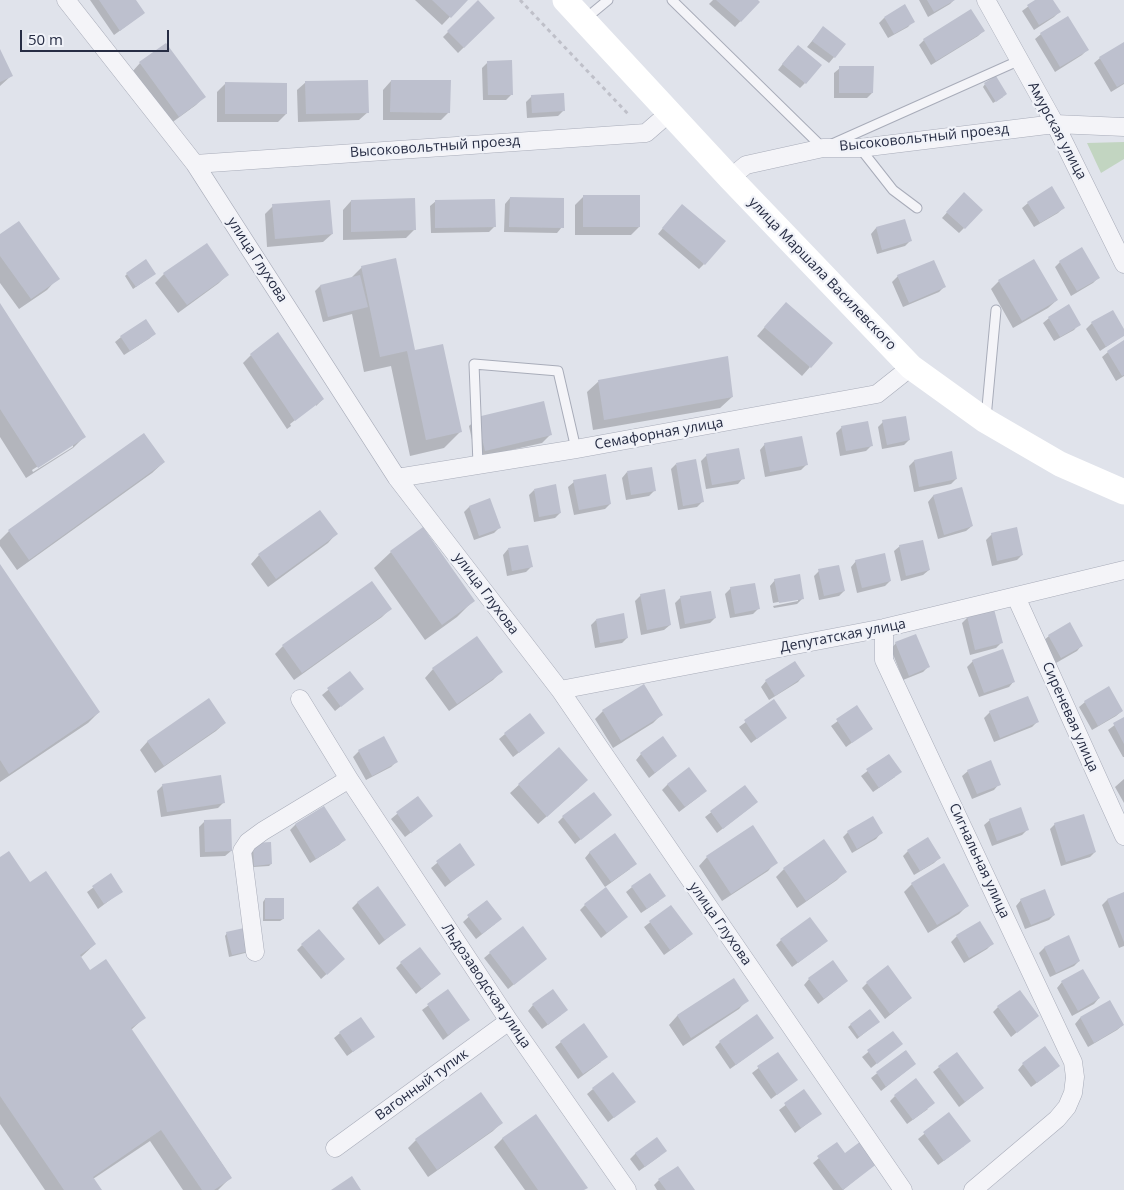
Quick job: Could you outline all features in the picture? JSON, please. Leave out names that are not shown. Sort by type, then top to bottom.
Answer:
[{"type":"main road","name":"улица Маршала Василевского","points":[[564,0],[730,178],[911,367],[986,421],[1060,464],[1124,492]]},
{"type":"street","name":"улица Глухова","points":[[66,0],[195,164],[397,478],[560,690],[903,1190]]},
{"type":"street","name":"Амурская улица","points":[[986,0],[1055,124],[1124,264]]},
{"type":"street","points":[[646,133],[669,112]]},
{"type":"street","name":"Высоковольтный проезд","points":[[730,178],[746,165],[823,148],[860,148],[1055,124],[1124,127]]},
{"type":"street","name":"Высоковольтный проезд","points":[[195,164],[646,133]]},
{"type":"street","name":"Семафорная улица","points":[[397,478],[576,449],[877,394],[911,367]]},
{"type":"street","name":"Депутатская улица","points":[[560,690],[884,628],[1124,570]]},
{"type":"street","name":"Сиреневая улица","points":[[1016,597],[1124,836]]},
{"type":"street","name":"Сигнальная улица","points":[[884,628],[884,660],[1073,1062],[1075,1077],[1073,1093],[1067,1107],[1057,1119],[973,1190]]},
{"type":"street","name":"Льдозаводская улица","points":[[300,699],[349,779],[509,1021],[626,1190]]},
{"type":"street","points":[[256,952],[242,850],[248,842],[263,831],[349,779]]},
{"type":"street","name":"Вагонный тупик","points":[[335,1148],[509,1021]]},
{"type":"lane","points":[[583,20],[608,0]]},
{"type":"lane","points":[[672,0],[823,148],[1018,60]]},
{"type":"lane","points":[[860,148],[893,190],[917,208]]},
{"type":"lane","points":[[986,421],[996,310]]},
{"type":"lane","points":[[478,464],[474,364],[558,371],[576,449]]},
{"type":"path","points":[[520,0],[646,133]]},
{"type":"green space","points":[[1124,142],[1124,159],[1101,173],[1087,143]]},
{"type":"building","points":[[99,0],[136,0],[145,13],[120,31]]},
{"type":"building","points":[[432,0],[468,0],[451,18]]},
{"type":"building","points":[[478,0],[495,18],[464,48],[447,31]]},
{"type":"building","points":[[716,0],[758,0],[760,2],[741,22]]},
{"type":"building","points":[[927,0],[955,0],[934,12]]},
{"type":"building","points":[[1035,0],[1053,0],[1061,12],[1039,25],[1027,5]]},
{"type":"building","points":[[905,4],[915,22],[894,34],[884,17]]},
{"type":"building","points":[[971,9],[985,31],[936,61],[923,39]]},
{"type":"building","points":[[1068,16],[1089,50],[1060,67],[1040,33]]},
{"type":"building","points":[[823,26],[846,44],[835,58],[812,41]]},
{"type":"building","points":[[1124,42],[1124,83],[1117,87],[1099,57]]},
{"type":"building","points":[[166,43],[206,97],[179,117],[139,62]]},
{"type":"building","points":[[798,45],[822,65],[806,84],[782,64]]},
{"type":"building","points":[[0,49],[13,76],[0,82]]},
{"type":"building","points":[[512,60],[513,95],[488,95],[487,61]]},
{"type":"building","points":[[839,66],[874,66],[873,93],[839,93]]},
{"type":"building","points":[[996,76],[1007,94],[996,102],[984,83]]},
{"type":"building","points":[[368,80],[369,113],[306,114],[305,81]]},
{"type":"building","points":[[391,80],[451,80],[450,113],[390,112]]},
{"type":"building","points":[[225,82],[287,83],[287,114],[225,114]]},
{"type":"building","points":[[564,93],[565,111],[532,113],[531,95]]},
{"type":"building","points":[[1052,186],[1065,208],[1040,223],[1027,202]]},
{"type":"building","points":[[964,192],[983,210],[965,229],[946,212]]},
{"type":"building","points":[[583,195],[640,195],[640,227],[583,227]]},
{"type":"building","points":[[510,197],[564,198],[564,228],[509,227]]},
{"type":"building","points":[[415,198],[416,230],[351,232],[351,200]]},
{"type":"building","points":[[495,199],[496,227],[435,228],[435,200]]},
{"type":"building","points":[[330,200],[333,234],[275,239],[272,204]]},
{"type":"building","points":[[682,204],[726,241],[705,265],[662,228]]},
{"type":"building","points":[[905,219],[912,241],[882,250],[876,227]]},
{"type":"building","points":[[19,221],[60,279],[31,299],[0,256],[0,234]]},
{"type":"building","points":[[207,243],[229,275],[187,305],[163,273]]},
{"type":"building","points":[[1082,247],[1100,278],[1077,291],[1059,261]]},
{"type":"building","points":[[396,258],[415,350],[443,344],[462,432],[426,440],[407,351],[380,357],[361,266]]},
{"type":"building","points":[[146,259],[156,274],[136,287],[126,273]]},
{"type":"building","points":[[1034,259],[1058,300],[1022,321],[998,280]]},
{"type":"building","points":[[934,260],[946,287],[909,303],[897,275]]},
{"type":"building","points":[[360,275],[368,307],[328,317],[320,285]]},
{"type":"building","points":[[786,302],[833,343],[811,368],[764,327]]},
{"type":"building","points":[[0,303],[86,437],[38,468],[0,409]]},
{"type":"building","points":[[1069,304],[1081,325],[1060,337],[1048,317]]},
{"type":"building","points":[[1113,310],[1124,329],[1124,336],[1106,347],[1091,322]]},
{"type":"building","points":[[146,319],[156,334],[130,351],[120,336]]},
{"type":"building","points":[[278,332],[324,399],[295,421],[250,354]]},
{"type":"building","points":[[1124,340],[1124,375],[1122,376],[1107,351]]},
{"type":"building","points":[[728,356],[733,397],[604,420],[598,380]]},
{"type":"building","points":[[544,401],[552,435],[485,451],[477,417]]},
{"type":"building","points":[[906,416],[910,440],[887,445],[882,420]]},
{"type":"building","points":[[868,421],[873,446],[846,451],[841,426]]},
{"type":"building","points":[[144,433],[165,462],[29,560],[8,530]]},
{"type":"building","points":[[802,436],[808,465],[770,472],[764,443]]},
{"type":"building","points":[[739,448],[745,479],[712,485],[706,454]]},
{"type":"building","points":[[952,451],[957,479],[919,487],[914,460]]},
{"type":"building","points":[[696,459],[704,502],[683,506],[676,463]]},
{"type":"building","points":[[652,467],[656,491],[631,495],[627,471]]},
{"type":"building","points":[[606,474],[611,504],[579,510],[573,480]]},
{"type":"building","points":[[556,484],[561,513],[539,517],[534,489]]},
{"type":"building","points":[[962,487],[973,526],[944,535],[933,495]]},
{"type":"building","points":[[490,498],[501,528],[479,536],[469,506]]},
{"type":"building","points":[[320,510],[338,534],[276,579],[258,554]]},
{"type":"building","points":[[423,527],[475,601],[442,625],[390,551]]},
{"type":"building","points":[[1017,527],[1023,555],[997,561],[991,533]]},
{"type":"building","points":[[923,540],[930,570],[906,576],[899,545]]},
{"type":"building","points":[[528,545],[533,567],[512,571],[508,548]]},
{"type":"building","points":[[885,553],[891,581],[862,588],[855,560]]},
{"type":"building","points":[[0,564],[100,712],[9,774],[0,760]]},
{"type":"building","points":[[839,565],[845,591],[824,596],[818,569]]},
{"type":"building","points":[[800,574],[804,599],[779,603],[774,579]]},
{"type":"building","points":[[372,581],[392,609],[302,673],[282,645]]},
{"type":"building","points":[[755,583],[760,609],[735,614],[730,587]]},
{"type":"building","points":[[665,589],[671,625],[647,630],[640,594]]},
{"type":"building","points":[[711,591],[716,618],[685,624],[680,596]]},
{"type":"building","points":[[994,609],[1003,643],[975,650],[967,616]]},
{"type":"building","points":[[624,613],[628,638],[600,643],[596,619]]},
{"type":"building","points":[[1070,622],[1083,646],[1061,658],[1048,635]]},
{"type":"building","points":[[916,634],[930,667],[909,676],[895,642]]},
{"type":"building","points":[[477,636],[503,672],[457,704],[432,668]]},
{"type":"building","points":[[1003,649],[1015,682],[984,693],[972,660]]},
{"type":"building","points":[[795,661],[805,676],[775,696],[765,680]]},
{"type":"building","points":[[350,671],[364,689],[341,707],[327,688]]},
{"type":"building","points":[[644,684],[663,715],[621,741],[602,710]]},
{"type":"building","points":[[1109,686],[1123,711],[1098,726],[1084,701]]},
{"type":"building","points":[[1028,696],[1039,722],[1000,738],[989,711]]},
{"type":"building","points":[[209,698],[226,723],[164,766],[147,741]]},
{"type":"building","points":[[774,699],[787,718],[757,739],[744,720]]},
{"type":"building","points":[[857,705],[873,729],[852,743],[836,719]]},
{"type":"building","points":[[530,713],[545,733],[519,753],[504,733]]},
{"type":"building","points":[[1124,717],[1124,744],[1113,723]]},
{"type":"building","points":[[384,736],[398,762],[372,776],[358,750]]},
{"type":"building","points":[[663,736],[677,756],[655,773],[640,753]]},
{"type":"building","points":[[559,747],[588,780],[547,817],[518,784]]},
{"type":"building","points":[[889,754],[902,772],[879,788],[866,769]]},
{"type":"building","points":[[991,760],[1001,785],[977,794],[967,770]]},
{"type":"building","points":[[689,767],[707,791],[685,807],[667,784]]},
{"type":"building","points":[[221,775],[225,803],[167,812],[162,784]]},
{"type":"building","points":[[745,785],[758,802],[723,829],[710,811]]},
{"type":"building","points":[[594,792],[612,815],[581,840],[562,816]]},
{"type":"building","points":[[418,796],[433,816],[411,833],[396,812]]},
{"type":"building","points":[[324,806],[346,840],[316,859],[295,824]]},
{"type":"building","points":[[1021,807],[1029,830],[997,841],[989,819]]},
{"type":"building","points":[[1084,814],[1096,852],[1066,862],[1054,823]]},
{"type":"building","points":[[873,816],[883,833],[857,849],[847,831]]},
{"type":"building","points":[[231,819],[232,851],[205,852],[204,820]]},
{"type":"building","points":[[753,825],[778,863],[731,894],[706,856]]},
{"type":"building","points":[[615,833],[637,864],[611,882],[589,852]]},
{"type":"building","points":[[928,837],[941,858],[920,871],[907,850]]},
{"type":"building","points":[[824,839],[847,872],[806,901],[783,868]]},
{"type":"building","points":[[271,842],[272,864],[254,866],[253,843]]},
{"type":"building","points":[[460,843],[475,865],[451,882],[436,861]]},
{"type":"building","points":[[9,851],[30,882],[46,871],[96,944],[80,955],[90,970],[106,959],[146,1018],[131,1028],[232,1178],[214,1190],[202,1190],[161,1130],[93,1177],[102,1190],[64,1190],[0,1096],[0,857]]},
{"type":"building","points":[[944,863],[969,906],[937,925],[911,883]]},
{"type":"building","points":[[111,873],[123,892],[104,904],[92,886]]},
{"type":"building","points":[[650,873],[666,896],[647,909],[631,886]]},
{"type":"building","points":[[378,886],[406,925],[385,940],[357,902]]},
{"type":"building","points":[[606,887],[628,917],[607,933],[584,904]]},
{"type":"building","points":[[1045,889],[1055,915],[1031,925],[1020,899]]},
{"type":"building","points":[[1124,892],[1124,942],[1107,899]]},
{"type":"building","points":[[265,898],[284,898],[284,919],[265,919]]},
{"type":"building","points":[[487,900],[502,919],[482,934],[467,915]]},
{"type":"building","points":[[671,905],[693,934],[670,950],[649,921]]},
{"type":"building","points":[[810,917],[828,941],[798,963],[780,939]]},
{"type":"building","points":[[980,921],[994,944],[969,958],[956,935]]},
{"type":"building","points":[[523,926],[547,959],[514,985],[489,952]]},
{"type":"building","points":[[244,928],[249,951],[232,955],[226,932]]},
{"type":"building","points":[[319,929],[345,959],[327,975],[301,944]]},
{"type":"building","points":[[1069,935],[1080,961],[1056,973],[1044,947]]},
{"type":"building","points":[[420,947],[441,974],[422,989],[400,962]]},
{"type":"building","points":[[833,960],[848,981],[824,999],[808,978]]},
{"type":"building","points":[[888,965],[912,998],[890,1014],[866,982]]},
{"type":"building","points":[[1083,969],[1100,998],[1078,1011],[1061,981]]},
{"type":"building","points":[[734,978],[749,1001],[691,1038],[677,1015]]},
{"type":"building","points":[[448,989],[470,1020],[448,1035],[427,1004]]},
{"type":"building","points":[[553,989],[568,1010],[548,1025],[532,1004]]},
{"type":"building","points":[[1020,990],[1039,1016],[1017,1033],[997,1006]]},
{"type":"building","points":[[1110,1000],[1124,1025],[1094,1043],[1080,1017]]},
{"type":"building","points":[[870,1009],[880,1022],[859,1037],[850,1024]]},
{"type":"building","points":[[757,1014],[774,1038],[736,1065],[719,1041]]},
{"type":"building","points":[[361,1017],[375,1037],[353,1052],[339,1032]]},
{"type":"building","points":[[584,1023],[608,1057],[583,1074],[560,1041]]},
{"type":"building","points":[[893,1031],[903,1044],[877,1064],[867,1050]]},
{"type":"building","points":[[1045,1046],[1060,1066],[1037,1083],[1022,1063]]},
{"type":"building","points":[[906,1050],[916,1064],[886,1087],[876,1072]]},
{"type":"building","points":[[778,1052],[798,1080],[777,1095],[757,1066]]},
{"type":"building","points":[[957,1052],[984,1088],[965,1102],[938,1066]]},
{"type":"building","points":[[613,1072],[636,1102],[614,1118],[592,1088]]},
{"type":"building","points":[[916,1078],[935,1103],[913,1120],[894,1095]]},
{"type":"building","points":[[804,1089],[822,1114],[801,1128],[784,1103]]},
{"type":"building","points":[[481,1092],[503,1123],[437,1170],[415,1139]]},
{"type":"building","points":[[949,1112],[971,1141],[944,1161],[923,1132]]},
{"type":"building","points":[[536,1114],[588,1188],[584,1190],[538,1190],[502,1138]]},
{"type":"building","points":[[657,1137],[667,1151],[645,1167],[635,1153]]},
{"type":"building","points":[[861,1141],[878,1163],[843,1190],[817,1156],[837,1142],[845,1153]]},
{"type":"building","points":[[678,1166],[695,1190],[666,1190],[658,1179]]},
{"type":"building","points":[[352,1176],[361,1190],[331,1190]]}]
